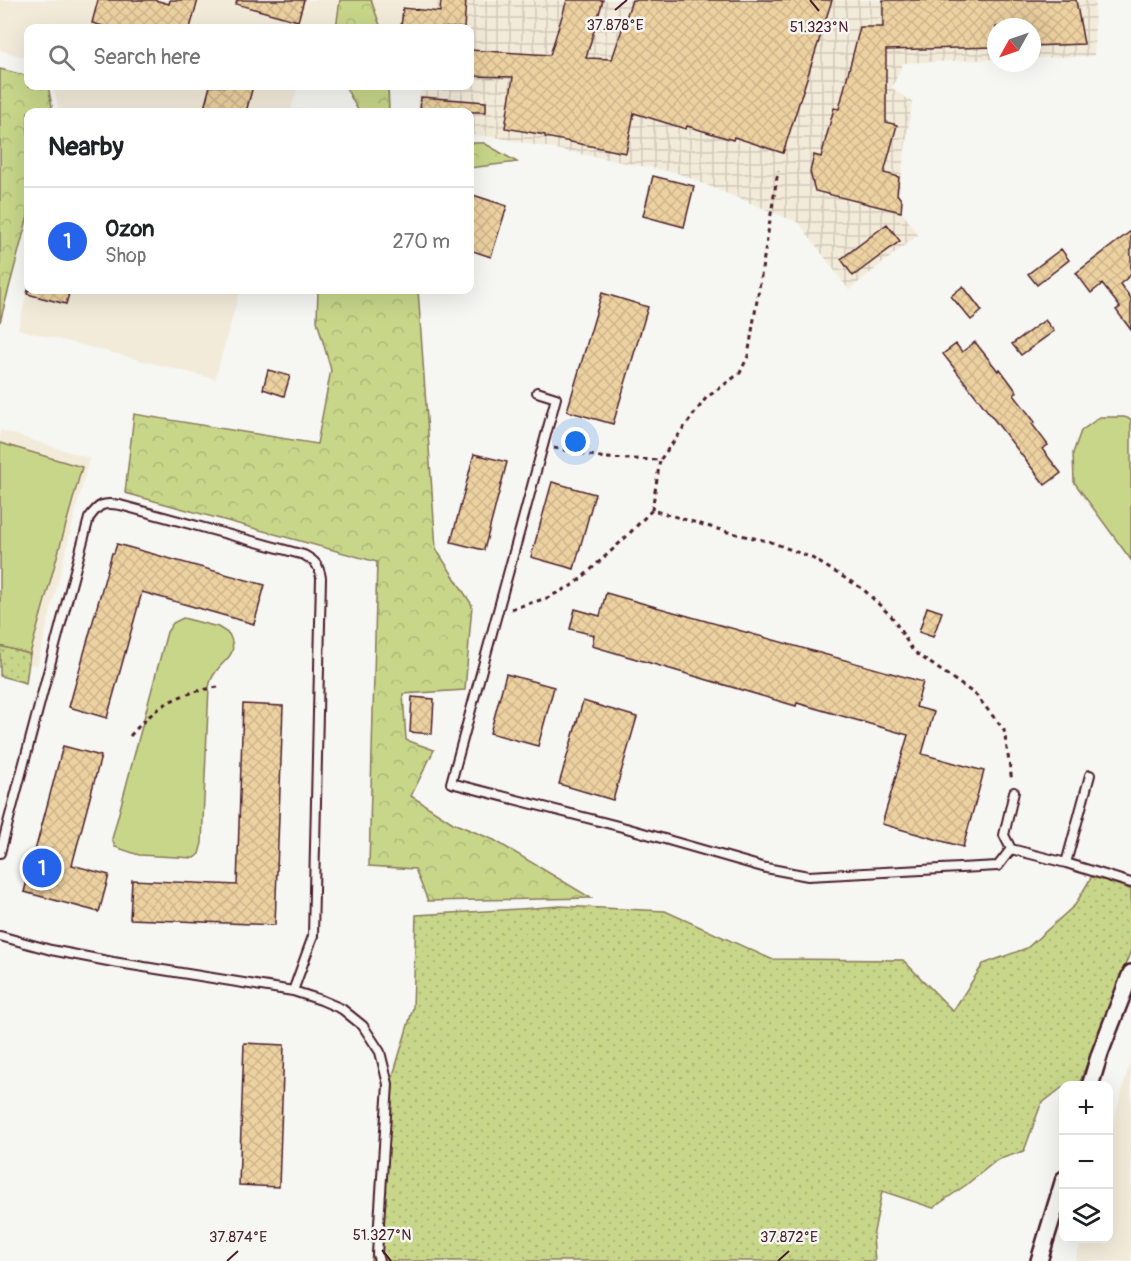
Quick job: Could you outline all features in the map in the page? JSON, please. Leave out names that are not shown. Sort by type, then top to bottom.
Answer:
[{"type":"street","points":[[1092,1081],[1131,973]]},
{"type":"street","points":[[1039,1261],[1061,1189]]},
{"type":"lane","points":[[537,392],[556,398],[451,783],[626,828],[766,868],[808,876],[998,866],[1011,849]]},
{"type":"lane","points":[[0,853],[89,518],[99,506],[120,505],[304,555],[315,561],[321,578],[314,936],[293,991]]},
{"type":"lane","points":[[1066,863],[1090,775]]},
{"type":"lane","points":[[1014,792],[1004,835],[1011,849],[1131,883]]},
{"type":"lane","points":[[0,936],[51,950],[113,962],[293,991],[342,1010],[363,1026],[380,1052],[388,1084],[377,1254],[379,1261]]},
{"type":"path","points":[[497,613],[547,598],[575,584],[623,540],[652,510],[660,460],[706,398],[740,373],[748,356],[778,171]]},
{"type":"path","points":[[543,446],[606,458],[660,460]]},
{"type":"path","points":[[652,510],[771,542],[812,558],[862,589],[892,616],[913,651],[976,695],[1004,730],[1014,792]]},
{"type":"path","points":[[130,736],[151,713],[170,700],[190,692],[218,687]]},
{"type":"shaded area","points":[[0,0],[441,0],[438,24],[24,24],[24,57],[0,50]]},
{"type":"shaded area","points":[[438,0],[1095,0],[1094,56],[1041,58],[1041,18],[987,18],[987,59],[903,63],[892,88],[912,102],[897,205],[918,235],[849,290],[799,223],[677,173],[495,137],[474,135],[474,108],[417,108],[418,97],[422,90],[474,90],[474,24],[435,24]]},
{"type":"shaded area","points":[[55,90],[297,90],[291,108],[58,108]]},
{"type":"shaded area","points":[[27,294],[239,294],[215,379],[18,329]]},
{"type":"shaded area","points":[[0,430],[89,458],[37,666],[0,657]]},
{"type":"shaded area","points":[[1131,1058],[1131,1261],[1075,1261],[1081,1243],[1113,1243],[1113,1125]]},
{"type":"green space","points":[[340,0],[371,0],[380,24],[337,24]]},
{"type":"green space","points":[[0,69],[24,75],[24,90],[49,90],[52,108],[24,108],[24,231],[0,322]]},
{"type":"green space","points":[[347,90],[388,90],[389,108],[357,108]]},
{"type":"green space","points":[[474,143],[484,143],[517,162],[474,167]]},
{"type":"green space","points":[[318,294],[418,294],[436,549],[472,605],[465,690],[403,694],[406,740],[434,750],[411,796],[453,823],[494,840],[591,898],[428,901],[415,869],[369,866],[377,562],[125,493],[134,414],[317,444],[331,370],[317,321]]},
{"type":"green space","points":[[1100,417],[1131,419],[1131,560],[1074,482],[1073,453],[1081,431]]},
{"type":"green space","points":[[0,443],[82,467],[30,654],[0,646]]},
{"type":"green space","points":[[183,618],[218,627],[229,634],[233,647],[232,652],[213,676],[209,687],[202,843],[199,854],[194,858],[139,855],[115,847],[112,839],[167,632],[173,623]]},
{"type":"green space","points":[[0,646],[30,654],[26,683],[0,676]]},
{"type":"green space","points":[[1092,876],[1131,890],[1131,950],[1080,1081],[1059,1081],[1059,1090],[1041,1104],[1024,1151],[997,1160],[933,1208],[882,1191],[873,1237],[875,1261],[371,1261],[392,1079],[413,1008],[416,915],[560,906],[665,911],[771,959],[903,960],[953,1011],[983,964],[1027,948],[1075,905]]},
{"type":"building","points":[[98,0],[155,0],[169,4],[170,0],[198,0],[191,24],[92,23]]},
{"type":"building","points":[[237,0],[304,0],[298,21],[236,4]]},
{"type":"building","points":[[441,0],[466,0],[464,24],[401,24],[403,8],[440,12]]},
{"type":"building","points":[[567,0],[603,0],[586,58],[612,59],[632,0],[832,0],[783,153],[734,137],[733,140],[687,126],[686,129],[634,113],[626,153],[505,128],[513,77],[474,76],[474,50],[550,55]]},
{"type":"building","points":[[883,0],[1076,0],[1084,44],[1041,46],[1041,18],[987,18],[987,47],[886,50],[886,122],[897,125],[884,173],[899,177],[897,194],[902,201],[901,212],[815,191],[810,172],[814,155],[821,157],[834,108],[839,109],[860,27],[883,27]]},
{"type":"building","points":[[209,90],[252,90],[247,108],[204,108]]},
{"type":"building","points":[[421,97],[486,102],[486,112],[474,112],[474,108],[420,108]]},
{"type":"building","points":[[653,176],[694,186],[684,227],[643,216]]},
{"type":"building","points":[[474,195],[507,206],[491,257],[474,251]]},
{"type":"building","points":[[887,224],[900,241],[853,276],[841,259]]},
{"type":"building","points":[[1131,231],[1131,275],[1120,284],[1131,298],[1131,330],[1116,310],[1120,307],[1102,284],[1091,293],[1076,273]]},
{"type":"building","points":[[1061,249],[1069,260],[1037,285],[1028,274]]},
{"type":"building","points":[[963,286],[982,311],[971,320],[951,296]]},
{"type":"building","points":[[602,293],[648,307],[613,424],[567,411]]},
{"type":"building","points":[[27,294],[69,294],[66,304]]},
{"type":"building","points":[[1045,320],[1054,331],[1021,355],[1012,344]]},
{"type":"building","points":[[975,342],[1017,392],[1014,395],[1035,422],[1032,424],[1048,445],[1042,449],[1061,473],[1045,485],[943,354],[956,344],[962,352]]},
{"type":"building","points":[[268,370],[290,376],[284,396],[263,389]]},
{"type":"building","points":[[474,454],[507,462],[484,550],[451,542]]},
{"type":"building","points":[[552,482],[595,494],[574,569],[531,557]]},
{"type":"building","points":[[117,544],[265,585],[254,624],[142,592],[107,718],[69,707],[112,553]]},
{"type":"building","points":[[606,593],[923,682],[916,707],[934,712],[922,754],[984,771],[963,847],[882,824],[908,735],[797,703],[796,706],[592,646],[594,635],[570,629],[575,609],[600,616]]},
{"type":"building","points":[[927,607],[942,612],[933,637],[919,632]]},
{"type":"building","points":[[506,674],[554,687],[538,746],[490,733]]},
{"type":"building","points":[[412,697],[434,699],[432,734],[410,732]]},
{"type":"building","points":[[583,701],[637,717],[613,800],[559,784]]},
{"type":"building","points":[[243,704],[283,706],[275,925],[130,919],[132,880],[237,885]]},
{"type":"building","points":[[63,746],[101,756],[72,865],[109,875],[99,912],[24,892]]},
{"type":"building","points":[[244,1043],[284,1045],[279,1187],[239,1185]]},
{"type":"place","name":"Ozon","points":[[42,868]]}]
